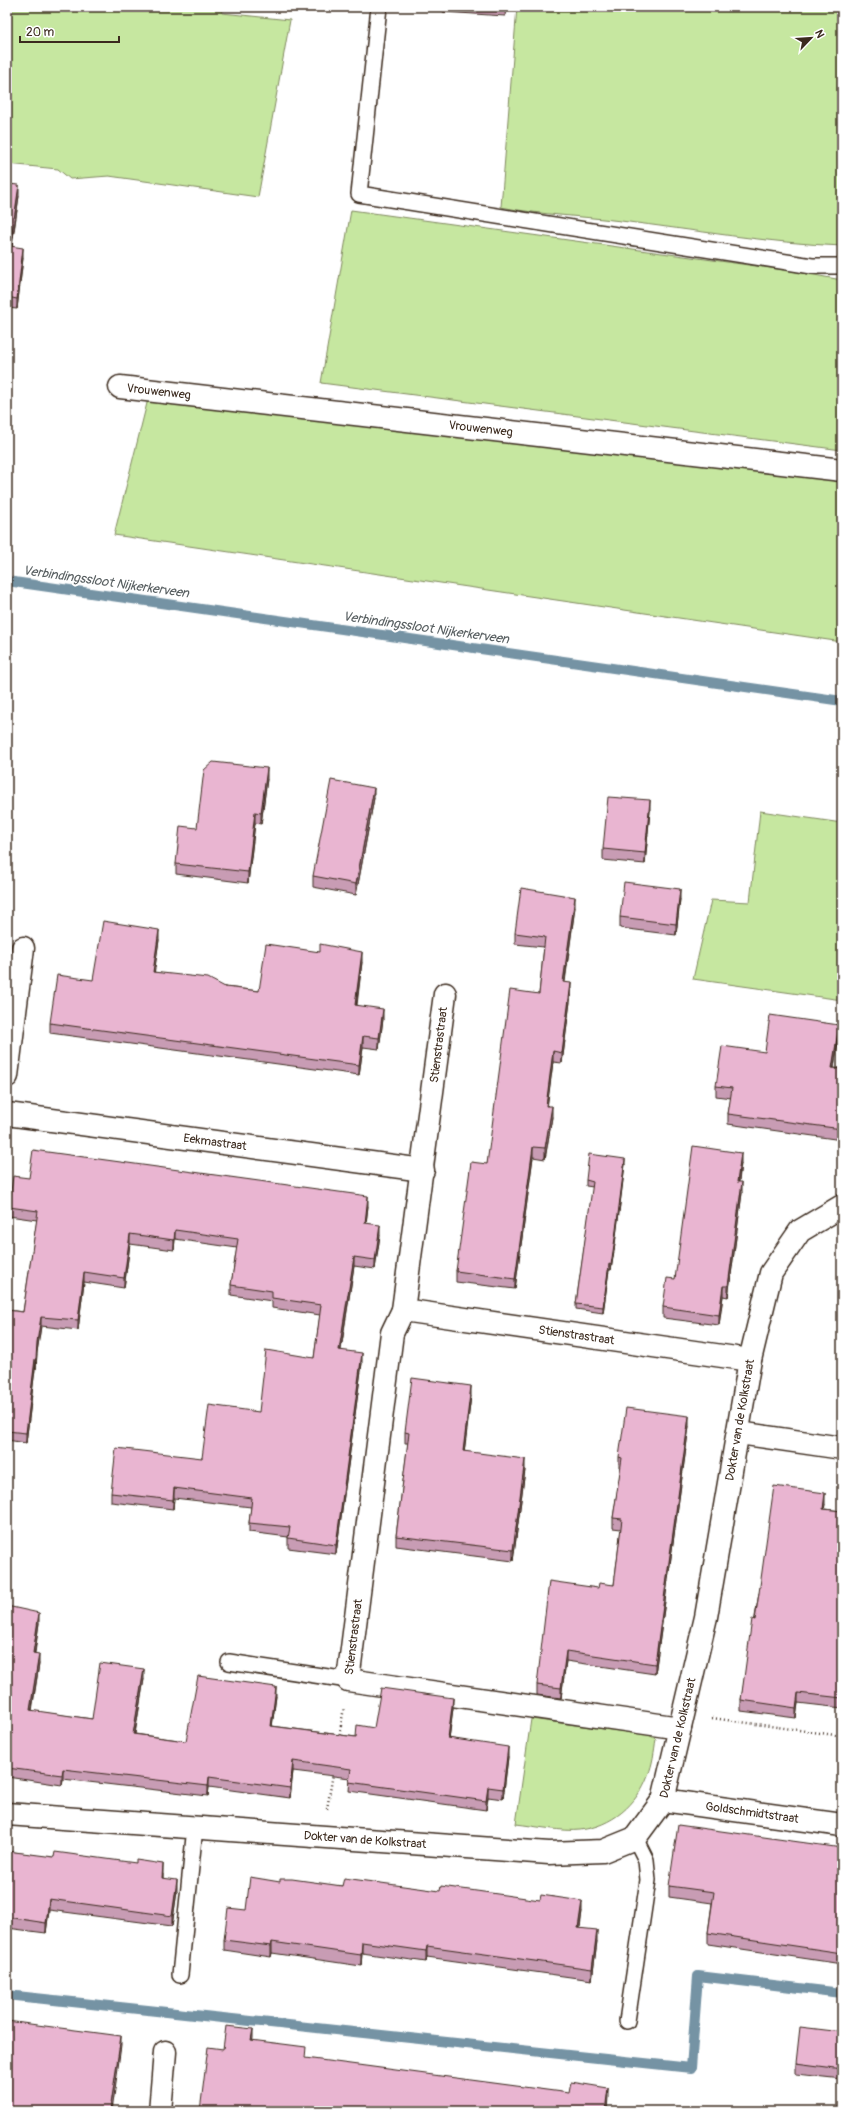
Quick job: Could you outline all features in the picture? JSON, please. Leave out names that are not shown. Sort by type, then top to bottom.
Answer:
[{"type":"street","name":"Vrouwenweg","points":[[120,387],[842,470]]},
{"type":"street","points":[[7,1076],[23,948]]},
{"type":"street","name":"Stienstrastraat","points":[[445,994],[423,1170],[402,1310],[392,1333],[348,1680],[682,1721]]},
{"type":"street","name":"Eekmastraat","points":[[7,1114],[423,1170]]},
{"type":"street","name":"Dokter van de Kolkstraat","points":[[7,1814],[549,1853],[603,1851],[635,1838],[663,1800],[706,1617],[739,1433],[750,1360],[771,1273],[800,1231],[842,1206]]},
{"type":"street","name":"Stienstrastraat","points":[[402,1310],[750,1360]]},
{"type":"street","points":[[739,1433],[842,1448]]},
{"type":"street","name":"Goldschmidtstraat","points":[[663,1800],[842,1825]]},
{"type":"street","points":[[160,2111],[165,2052]]},
{"type":"lane","points":[[379,7],[359,194],[812,266],[842,266]]},
{"type":"lane","points":[[229,1662],[348,1680]]},
{"type":"lane","points":[[180,1975],[195,1827]]},
{"type":"lane","points":[[627,2021],[648,1880],[646,1860],[635,1838]]},
{"type":"path","points":[[338,1743],[348,1680]]},
{"type":"path","points":[[682,1721],[842,1736]]},
{"type":"path","points":[[322,1837],[334,1766]]},
{"type":"green space","points":[[7,7],[223,7],[222,13],[290,20],[258,197],[109,176],[70,179],[58,169],[7,164]]},
{"type":"green space","points":[[517,7],[842,7],[842,246],[759,239],[621,221],[531,212],[501,207]]},
{"type":"green space","points":[[351,210],[792,271],[842,280],[842,450],[321,383]]},
{"type":"green space","points":[[149,395],[842,478],[842,642],[114,535]]},
{"type":"green space","points":[[760,811],[842,823],[842,1000],[693,979],[711,900],[750,902]]},
{"type":"green space","points":[[531,1719],[649,1735],[656,1739],[650,1771],[643,1786],[630,1805],[613,1819],[603,1824],[580,1830],[566,1830],[516,1824]]},
{"type":"building","points":[[7,184],[19,185],[10,246],[23,248],[17,299],[7,297]]},
{"type":"building","points":[[213,762],[267,768],[261,813],[255,812],[248,872],[176,864],[180,826],[197,828],[204,770]]},
{"type":"building","points":[[331,780],[374,788],[356,884],[313,876]]},
{"type":"building","points":[[608,797],[650,800],[645,853],[603,849]]},
{"type":"building","points":[[624,882],[680,889],[676,924],[620,917]]},
{"type":"building","points":[[521,888],[575,897],[563,982],[571,983],[562,1053],[553,1051],[546,1106],[552,1106],[545,1148],[533,1147],[515,1279],[456,1271],[471,1162],[487,1164],[510,990],[539,994],[545,937],[515,933]]},
{"type":"building","points":[[103,921],[159,930],[153,972],[208,978],[225,987],[259,991],[266,944],[320,952],[320,944],[362,952],[355,1005],[383,1009],[379,1038],[363,1036],[359,1065],[50,1023],[57,975],[93,980]]},
{"type":"building","points":[[770,1015],[839,1025],[832,1068],[842,1069],[842,1129],[728,1114],[732,1088],[716,1086],[722,1046],[765,1052]]},
{"type":"building","points":[[693,1146],[741,1153],[737,1182],[742,1182],[728,1286],[723,1286],[719,1315],[663,1307],[667,1278],[675,1279]]},
{"type":"building","points":[[33,1150],[368,1196],[365,1223],[380,1225],[375,1260],[354,1257],[339,1350],[362,1353],[336,1545],[288,1538],[290,1527],[249,1523],[252,1498],[174,1488],[173,1500],[111,1493],[116,1448],[202,1458],[209,1405],[259,1412],[266,1350],[314,1358],[321,1305],[272,1298],[272,1291],[231,1285],[238,1239],[175,1230],[174,1240],[130,1234],[124,1278],[84,1272],[78,1320],[41,1317],[26,1433],[7,1431],[7,1310],[23,1312],[38,1211],[9,1207],[13,1176],[29,1178]]},
{"type":"building","points":[[589,1154],[625,1159],[611,1265],[609,1264],[603,1307],[576,1304],[593,1182],[586,1180]]},
{"type":"building","points":[[412,1378],[471,1386],[463,1451],[525,1459],[513,1550],[396,1536],[409,1433],[405,1432]]},
{"type":"building","points":[[626,1408],[689,1416],[655,1664],[566,1651],[561,1688],[537,1685],[549,1581],[598,1588],[599,1583],[614,1585],[622,1519],[613,1518],[622,1458],[619,1457]]},
{"type":"building","points":[[774,1486],[825,1493],[823,1509],[842,1511],[842,1698],[798,1693],[796,1708],[741,1700],[752,1619],[755,1620]]},
{"type":"building","points":[[7,1493],[10,1493],[7,1520]]},
{"type":"building","points":[[7,1606],[39,1613],[33,1653],[39,1654],[30,1710],[92,1719],[100,1663],[144,1669],[133,1734],[186,1741],[198,1676],[276,1687],[271,1726],[356,1737],[357,1725],[374,1728],[381,1688],[453,1698],[448,1738],[508,1747],[503,1789],[488,1787],[486,1801],[349,1782],[351,1769],[293,1761],[290,1788],[209,1777],[208,1786],[63,1769],[62,1775],[7,1768]]},
{"type":"building","points":[[678,1825],[842,1848],[842,1953],[708,1933],[714,1892],[669,1886]]},
{"type":"building","points":[[7,1851],[54,1857],[55,1852],[136,1863],[136,1860],[163,1864],[162,1878],[177,1880],[172,1916],[49,1899],[46,1923],[7,1917]]},
{"type":"building","points":[[250,1877],[280,1882],[280,1879],[292,1879],[342,1886],[344,1878],[440,1891],[441,1886],[540,1900],[541,1895],[582,1901],[578,1928],[597,1930],[592,1969],[427,1946],[426,1951],[362,1942],[361,1955],[272,1942],[271,1946],[224,1940],[228,1908],[246,1910]]},
{"type":"building","points":[[7,2021],[121,2036],[110,2111],[7,2111]]},
{"type":"building","points":[[226,2026],[253,2029],[251,2040],[306,2047],[305,2058],[569,2093],[571,2082],[608,2088],[605,2111],[200,2111],[208,2047],[223,2049]]},
{"type":"building","points":[[800,2027],[842,2032],[842,2069],[796,2063]]},
{"type":"waterway","name":"Verbindingssloot Nijkerkerveen","points":[[7,581],[842,701]]},
{"type":"waterway","points":[[7,1995],[691,2068],[698,1976],[842,1993]]}]
